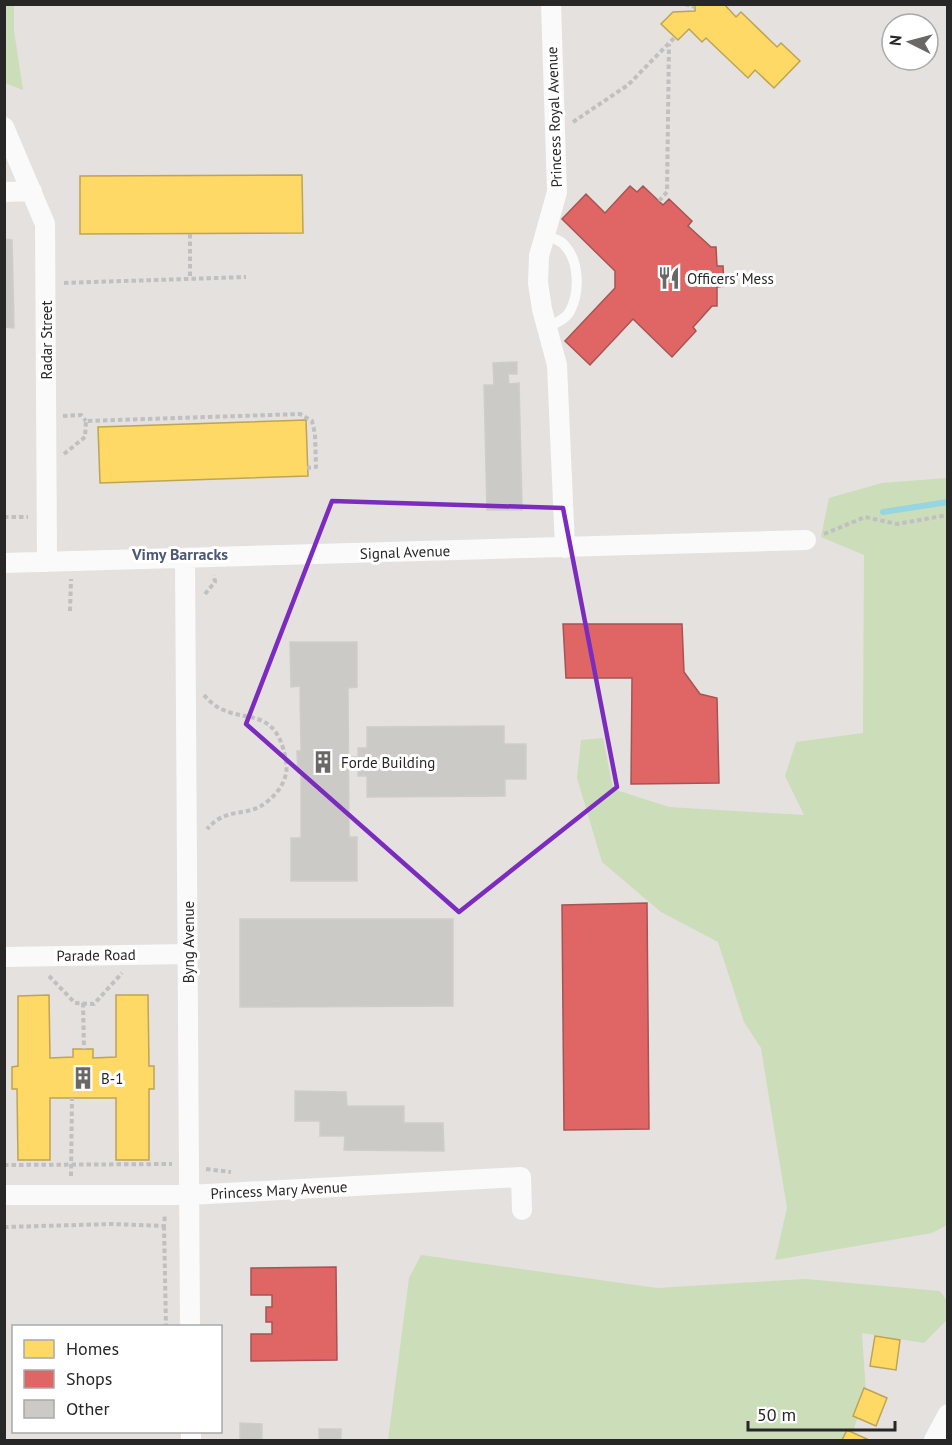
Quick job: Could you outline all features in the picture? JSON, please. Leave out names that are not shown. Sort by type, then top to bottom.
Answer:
[{"type":"street","name":"Princess Royal Avenue","points":[[551,4],[557,192],[539,256],[538,283],[557,365],[566,548]]},
{"type":"street","name":"Radar Street","points":[[4,128],[45,224],[47,561]]},
{"type":"street","points":[[4,192],[32,191]]},
{"type":"street","name":"Signal Avenue","points":[[4,563],[806,540]]},
{"type":"street","name":"Byng Avenue","points":[[185,558],[188,954],[180,1165],[189,1195],[190,1325]]},
{"type":"street","name":"Parade Road","points":[[4,957],[188,954]]},
{"type":"street","name":"Princess Mary Avenue","points":[[4,1195],[189,1195],[521,1177],[522,1210]]},
{"type":"street","points":[[934,1440],[948,1414]]},
{"type":"lane","points":[[545,236],[567,247],[576,273],[576,286],[570,311],[563,319],[548,327]]},
{"type":"path","points":[[685,4],[695,6]]},
{"type":"path","points":[[555,135],[628,85],[675,37]]},
{"type":"path","points":[[659,201],[667,192],[669,44]]},
{"type":"path","points":[[190,234],[190,279]]},
{"type":"path","points":[[57,283],[246,277]]},
{"type":"path","points":[[59,405],[59,416],[81,415],[86,421],[85,437],[60,457],[60,447]]},
{"type":"path","points":[[86,421],[300,414],[312,421],[315,434],[316,467],[307,468]]},
{"type":"path","points":[[806,540],[865,518],[897,524],[948,515]]},
{"type":"path","points":[[47,974],[75,1003],[94,1004],[129,965]]},
{"type":"path","points":[[83,1003],[84,1049]]},
{"type":"path","points":[[71,1195],[72,1098]]},
{"type":"path","points":[[170,1153],[180,1165]]},
{"type":"path","points":[[4,1165],[180,1165],[232,1173]]},
{"type":"path","points":[[166,1325],[164,1226],[166,1195],[180,1165]]},
{"type":"path","points":[[4,1227],[113,1224],[164,1226]]},
{"type":"highlighted area","points":[[332,501],[563,508],[617,787],[459,912],[246,724]]},
{"type":"green space","points":[[4,5],[14,5],[14,31],[23,90],[5,83]]},
{"type":"green space","points":[[947,478],[947,1225],[932,1233],[775,1260],[787,1208],[761,1048],[744,1022],[718,942],[661,912],[602,862],[577,778],[581,740],[603,738],[613,789],[669,807],[804,815],[785,776],[796,742],[863,733],[864,555],[821,537],[829,498],[882,483]]},
{"type":"green space","points":[[421,1255],[657,1288],[805,1279],[940,1291],[947,1301],[947,1320],[924,1343],[862,1333],[866,1393],[850,1440],[388,1440],[409,1278]]},
{"type":"building: Homes","points":[[695,4],[724,4],[736,17],[741,12],[777,47],[781,43],[800,61],[774,88],[755,70],[748,78],[706,38],[702,42],[689,29],[678,40],[661,24],[673,12],[695,11]]},
{"type":"building: Homes","points":[[302,175],[303,233],[80,234],[80,176]]},
{"type":"building: Homes","points":[[306,420],[308,476],[100,483],[98,427]]},
{"type":"building: Homes","name":"B-1","points":[[49,995],[50,1058],[73,1057],[73,1049],[93,1049],[93,1058],[116,1057],[116,995],[148,995],[149,1066],[154,1066],[154,1089],[149,1089],[149,1160],[116,1160],[116,1098],[50,1098],[50,1160],[18,1160],[17,1089],[12,1089],[12,1067],[18,1066],[18,996]]},
{"type":"building: Homes","points":[[875,1336],[900,1340],[896,1370],[870,1366]]},
{"type":"building: Homes","points":[[864,1388],[887,1398],[876,1426],[853,1416]]},
{"type":"building: Homes","points":[[847,1430],[869,1440],[842,1440]]},
{"type":"building: Shops","name":"Officers' Mess","points":[[630,186],[637,192],[643,186],[663,205],[669,199],[692,221],[688,226],[711,247],[716,247],[717,266],[723,266],[724,286],[717,287],[717,306],[712,306],[693,327],[696,331],[672,357],[633,319],[590,365],[565,341],[615,288],[615,271],[562,219],[586,194],[605,213]]},
{"type":"building: Shops","points":[[563,624],[682,624],[684,672],[700,694],[717,698],[719,783],[631,784],[632,678],[566,678]]},
{"type":"building: Shops","points":[[647,903],[649,1129],[564,1130],[562,905]]},
{"type":"building: Shops","points":[[336,1267],[337,1360],[251,1361],[251,1334],[272,1334],[272,1322],[266,1322],[266,1307],[272,1307],[272,1295],[251,1295],[251,1268]]},
{"type":"building: Other","points":[[4,239],[12,240],[14,328],[4,327]]},
{"type":"building: Other","points":[[517,362],[517,374],[508,374],[509,384],[519,383],[522,510],[487,510],[484,385],[494,385],[493,363]]},
{"type":"building: Other","name":"Forde Building","points":[[290,642],[357,642],[357,687],[348,688],[349,837],[357,837],[357,881],[291,881],[291,838],[301,838],[301,773],[298,773],[297,751],[301,751],[300,686],[291,687]]},
{"type":"building: Other","points":[[504,726],[504,744],[526,744],[526,779],[505,779],[505,796],[367,797],[367,776],[358,776],[358,768],[348,768],[348,757],[358,757],[358,748],[367,748],[367,727]]},
{"type":"building: Other","points":[[240,919],[453,919],[453,1006],[240,1007]]},
{"type":"building: Other","points":[[295,1091],[346,1092],[347,1106],[404,1106],[404,1123],[443,1123],[444,1151],[344,1150],[345,1136],[320,1136],[320,1121],[295,1121]]},
{"type":"building: Other","points":[[240,1423],[262,1424],[262,1440],[240,1440]]},
{"type":"building: Other","points":[[319,1429],[341,1429],[341,1440],[319,1440]]},
{"type":"waterway","points":[[883,512],[948,502]]},
{"type":"place","name":"Officers' Mess","points":[[669,278]]},
{"type":"place","name":"Forde Building","points":[[323,762]]},
{"type":"place","name":"B-1","points":[[83,1078]]},
{"type":"district","name":"Vimy Barracks","points":[[180,554]]}]
